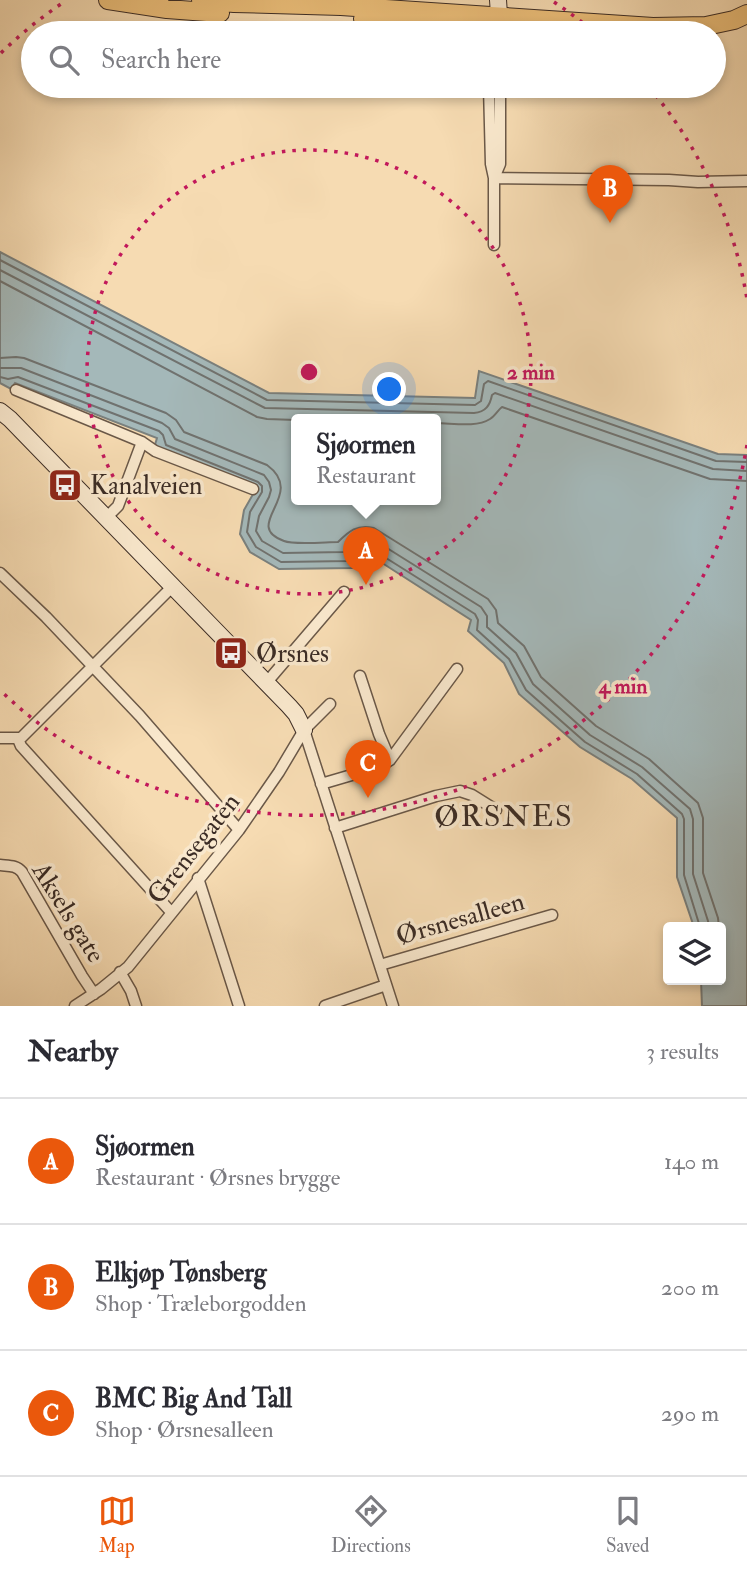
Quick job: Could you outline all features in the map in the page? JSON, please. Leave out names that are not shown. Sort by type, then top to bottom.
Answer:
[{"type":"main road","points":[[108,0],[190,12],[340,16],[382,21]]},
{"type":"main road","points":[[201,0],[341,6],[516,21]]},
{"type":"main road","points":[[726,22],[747,14]]},
{"type":"main road","points":[[472,21],[493,20]]},
{"type":"main road","points":[[726,29],[747,23]]},
{"type":"street","points":[[489,98],[491,164],[494,178],[494,245]]},
{"type":"street","points":[[494,178],[500,164],[500,98]]},
{"type":"street","points":[[494,178],[747,181]]},
{"type":"street","points":[[16,390],[142,442],[155,451],[253,489]]},
{"type":"street","points":[[0,411],[267,682],[296,714],[304,730]]},
{"type":"street","points":[[106,518],[118,506],[142,442]]},
{"type":"street","points":[[0,572],[94,666],[239,830]]},
{"type":"street","points":[[0,738],[18,739],[30,729],[173,586]]},
{"type":"street","points":[[267,682],[344,592]]},
{"type":"street","points":[[321,784],[379,767],[390,760],[457,669]]},
{"type":"street","points":[[360,676],[390,760]]},
{"type":"street","name":"Grensegaten","points":[[75,1006],[128,967],[239,830],[304,730],[330,704]]},
{"type":"street","name":"Ørsnesalleen","points":[[304,730],[393,1006]]},
{"type":"street","points":[[18,739],[21,746],[171,912]]},
{"type":"street","points":[[335,828],[460,791],[496,810]]},
{"type":"street","name":"Aksels gate","points":[[0,866],[18,867],[22,872],[94,994]]},
{"type":"street","points":[[198,878],[239,1006]]},
{"type":"street","name":"Ørsnesalleen","points":[[380,965],[552,915]]},
{"type":"street","points":[[121,972],[136,1006]]},
{"type":"street","name":"Ørsnesalleen","points":[[325,1006],[386,985]]},
{"type":"water","points":[[0,252],[269,393],[475,398],[479,371],[718,454],[747,455],[747,1006],[702,1006],[701,985],[726,985],[726,922],[692,922],[677,877],[677,818],[632,779],[580,747],[519,694],[504,663],[468,631],[471,620],[365,552],[353,568],[279,569],[250,552],[240,534],[244,510],[256,489],[154,448],[157,438],[15,383],[11,389],[0,383]]},
{"type":"place","name":"Elkjøp Tønsberg","points":[[610,223]]},
{"type":"place","name":"Kanalveien","points":[[65,485]]},
{"type":"place","name":"Sjøormen","points":[[366,585]]},
{"type":"place","name":"Ørsnes","points":[[231,653]]},
{"type":"place","name":"BMC Big And Tall","points":[[368,798]]},
{"type":"district","name":"ØRSNES","points":[[504,816]]}]
